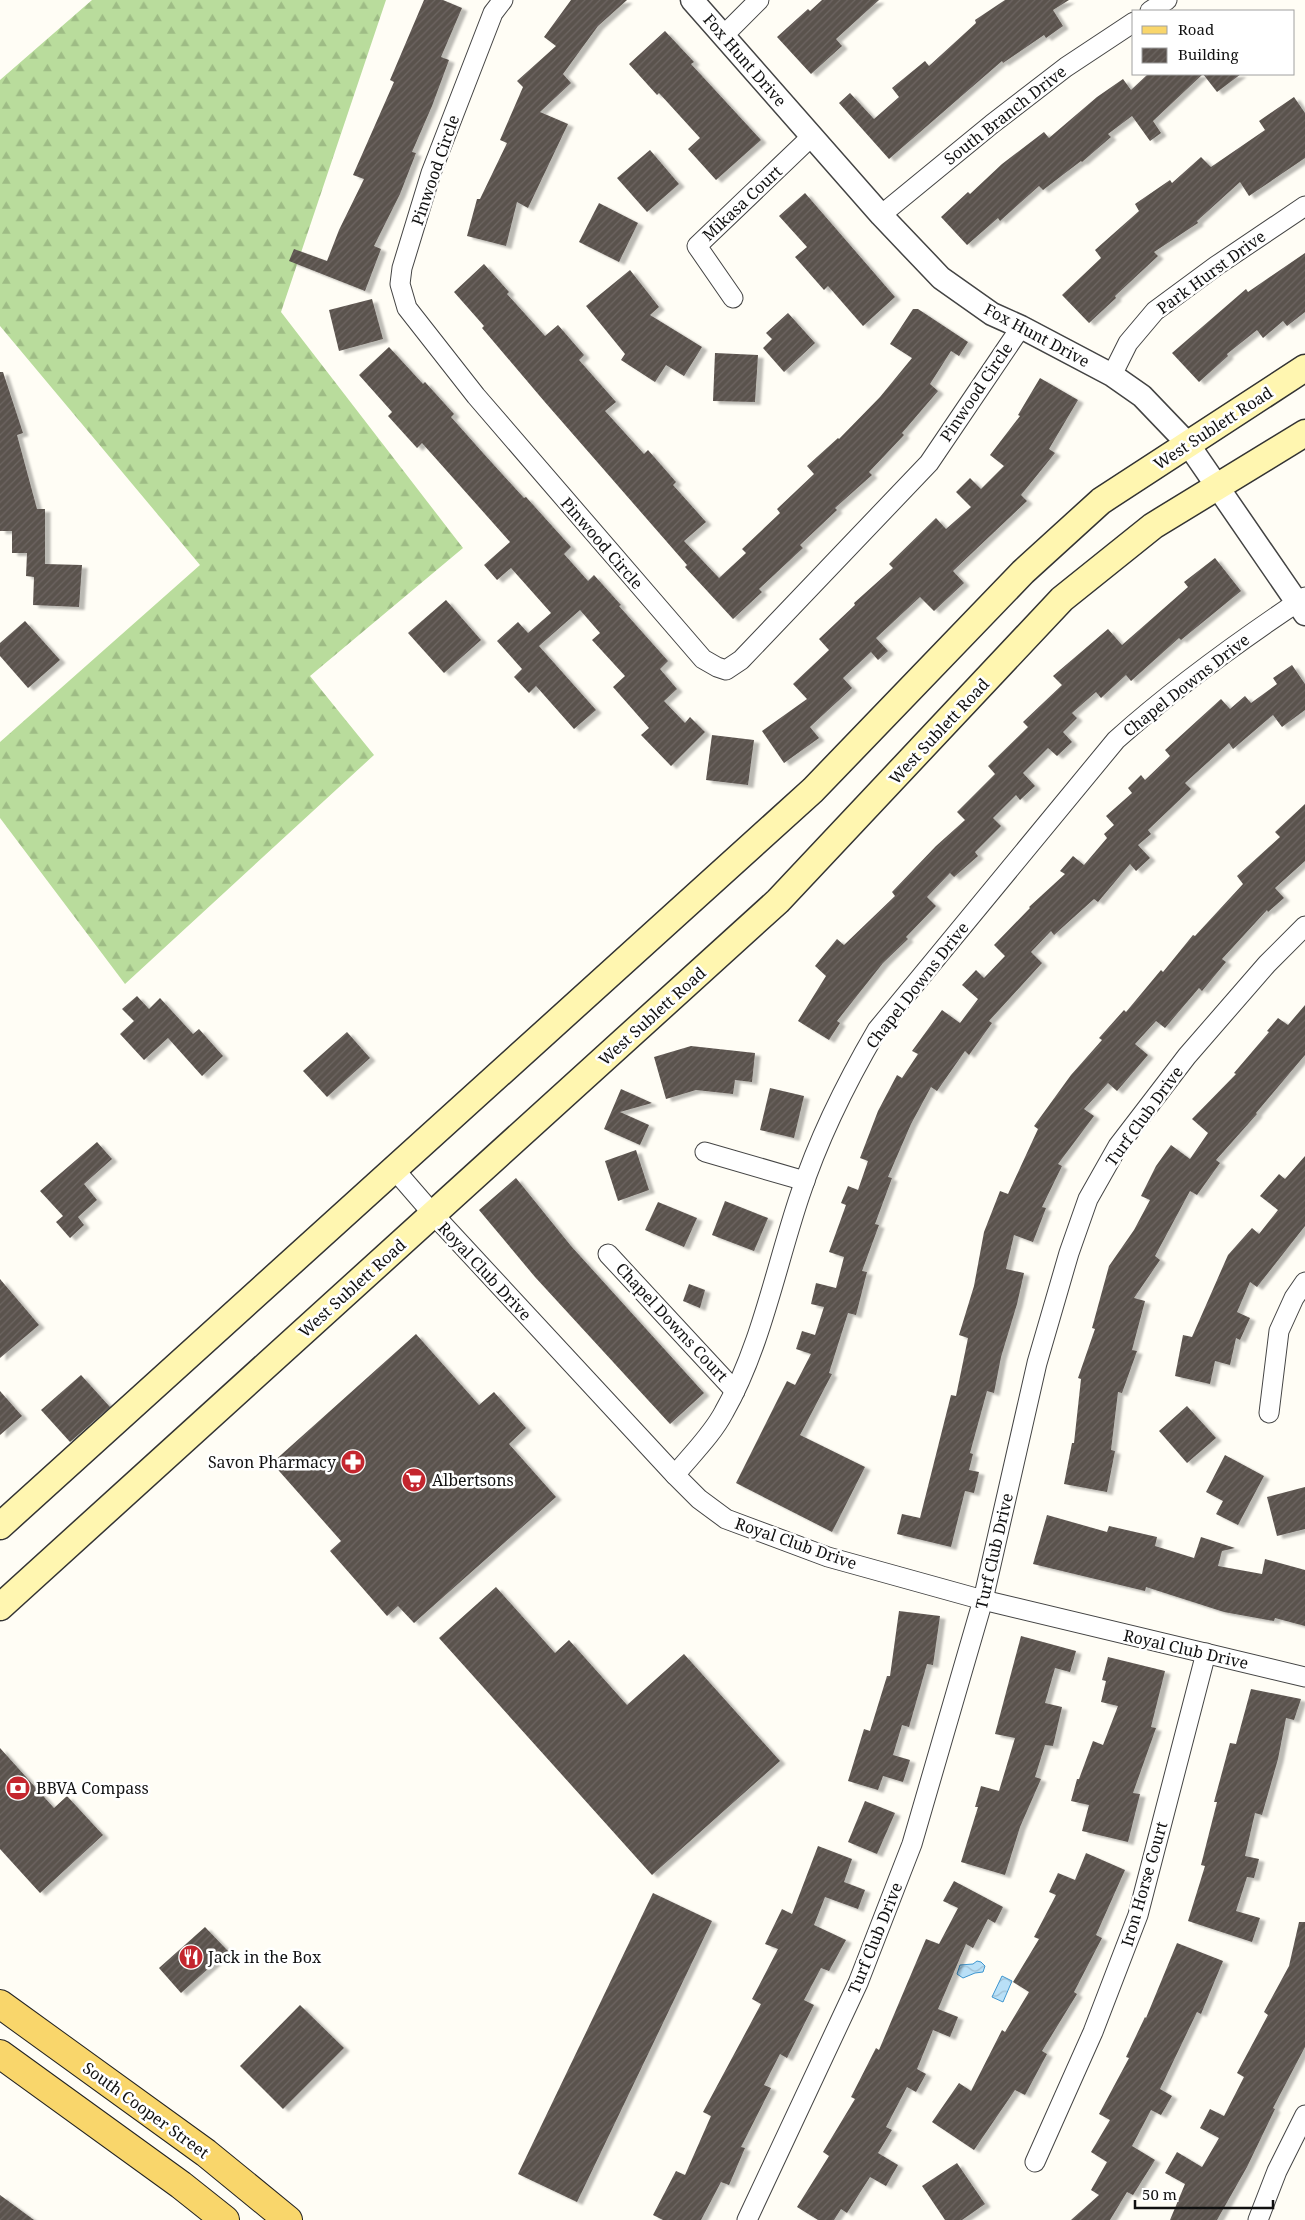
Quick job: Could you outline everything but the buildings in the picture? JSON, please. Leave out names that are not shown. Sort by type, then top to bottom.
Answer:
[{"type":"main road","name":"West Sublett Road","points":[[0,1526],[813,790],[1023,572],[1101,501],[1305,368]]},
{"type":"main road","name":"West Sublett Road","points":[[0,1607],[778,901],[1062,599],[1153,526],[1305,433]]},
{"type":"main road","name":"South Cooper Street","points":[[0,2004],[206,2153],[288,2220]]},
{"type":"main road","points":[[0,2054],[181,2185],[224,2220]]},
{"type":"street","name":"Pinwood Circle","points":[[503,0],[493,13],[431,173],[402,268],[400,284],[407,308],[476,396],[703,659],[726,670],[741,660],[902,492],[929,463],[1020,327]]},
{"type":"street","name":"Fox Hunt Drive","points":[[692,0],[881,215],[941,278],[992,314],[1112,375],[1142,396],[1188,444],[1302,604]]},
{"type":"street","points":[[723,36],[759,0]]},
{"type":"street","points":[[1152,10],[1167,0]]},
{"type":"street","name":"South Branch Drive","points":[[881,215],[992,124],[1058,73],[1132,23]]},
{"type":"street","name":"Mikasa Court","points":[[733,298],[697,246],[812,136]]},
{"type":"street","name":"Park Hurst Drive","points":[[1112,375],[1128,343],[1155,311],[1216,266],[1305,206]]},
{"type":"street","name":"Chapel Downs Drive","points":[[675,1475],[723,1414],[735,1391],[749,1356],[821,1135],[856,1066],[877,1030],[1116,740],[1158,702],[1255,630],[1302,604]]},
{"type":"street","name":"Turf Club Drive","points":[[747,2220],[858,1983],[912,1844],[983,1600],[1037,1364],[1069,1253],[1088,1199],[1118,1146],[1187,1056],[1267,964],[1305,926]]},
{"type":"street","points":[[705,1152],[805,1181]]},
{"type":"street","name":"Royal Club Drive","points":[[394,1169],[433,1214],[675,1475],[699,1499],[726,1519],[828,1558],[983,1600],[1305,1677]]},
{"type":"street","name":"Chapel Downs Court","points":[[608,1254],[735,1391]]},
{"type":"street","points":[[1269,1413],[1279,1332],[1294,1298],[1305,1282]]},
{"type":"street","name":"Iron Horse Court","points":[[1035,2162],[1093,2032],[1138,1916],[1206,1653]]},
{"type":"street","points":[[1258,2220],[1276,2171],[1305,2115]]},
{"type":"green space","points":[[92,0],[386,0],[281,312],[463,548],[310,676],[374,755],[125,984],[0,818],[0,742],[200,565],[0,326],[0,80]]},
{"type":"water","points":[[977,1961],[985,1966],[983,1972],[963,1978],[957,1974],[960,1965],[973,1964]]},
{"type":"water","points":[[1002,1976],[1012,1981],[1003,2002],[992,1997]]},
{"type":"place","name":"Savon Pharmacy","points":[[353,1462]]},
{"type":"place","name":"Albertsons","points":[[414,1480]]},
{"type":"place","name":"BBVA Compass","points":[[18,1788]]},
{"type":"place","name":"Jack in the Box","points":[[191,1957]]}]
